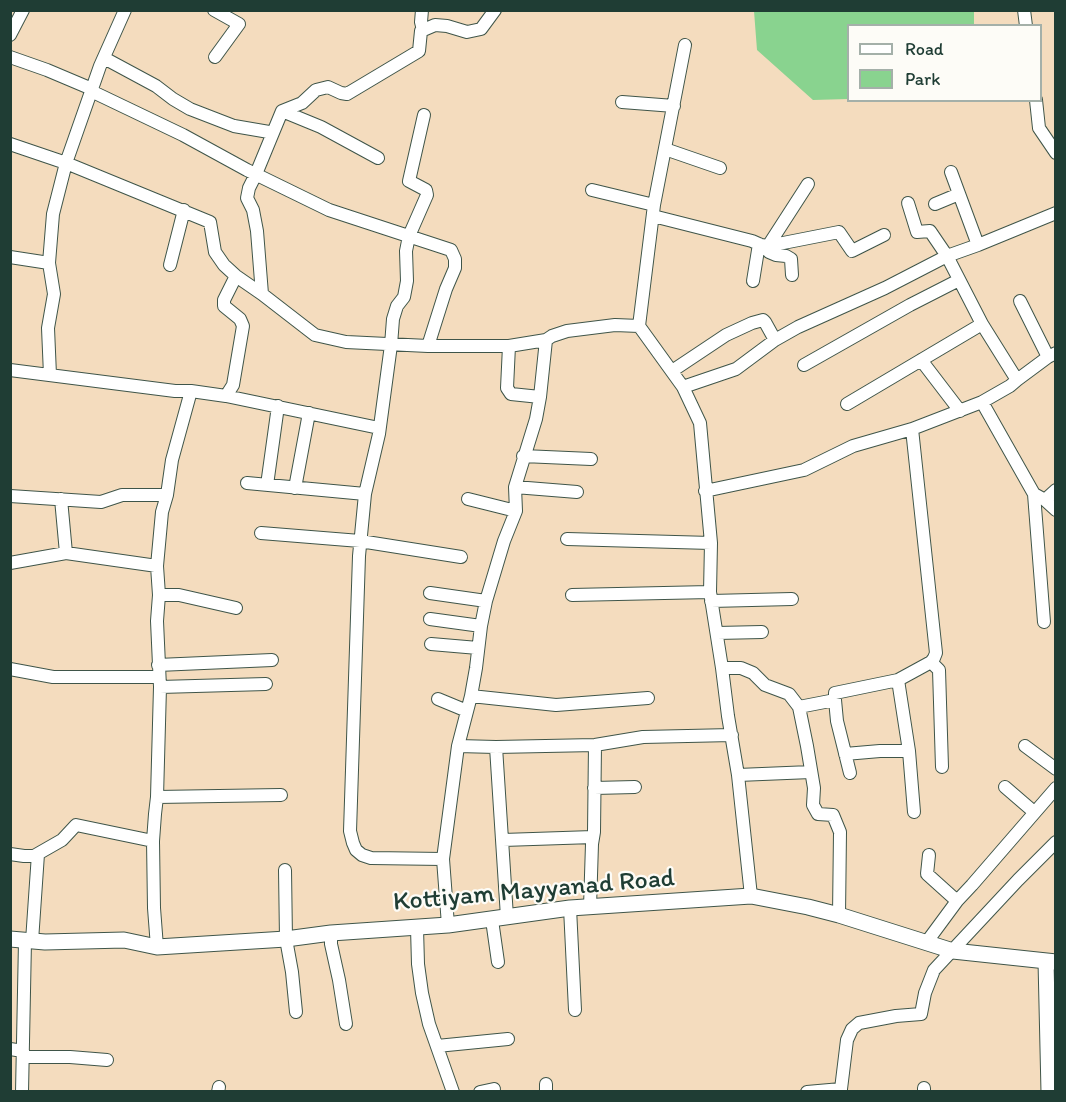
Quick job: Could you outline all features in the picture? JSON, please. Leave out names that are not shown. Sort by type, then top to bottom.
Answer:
[{"type":"street","points":[[10,35],[23,10]]},
{"type":"street","points":[[50,375],[48,328],[54,294],[49,263],[53,214],[66,163],[104,58],[125,10]]},
{"type":"street","points":[[214,10],[239,24],[215,57]]},
{"type":"street","points":[[262,294],[254,210],[247,198],[249,188],[282,111],[302,103],[316,90],[328,87],[347,94],[420,51],[421,31],[423,30],[422,10]]},
{"type":"street","points":[[423,30],[435,25],[467,32],[481,29],[495,10]]},
{"type":"street","points":[[685,45],[654,211],[639,326],[683,387],[700,423],[711,543],[711,597],[738,775],[751,896]]},
{"type":"street","points":[[10,57],[92,90],[329,210],[451,250],[455,259],[454,267],[428,346]]},
{"type":"street","points":[[104,58],[156,86],[190,109],[234,126],[269,132]]},
{"type":"street","points":[[622,102],[674,106]]},
{"type":"street","points":[[1036,102],[1039,128],[1056,153]]},
{"type":"street","points":[[282,111],[321,127],[378,158]]},
{"type":"street","points":[[424,115],[409,181],[426,190],[427,195],[409,236],[406,251],[407,281],[404,297],[397,306],[393,319],[379,434],[365,494],[360,541],[350,831],[356,850],[371,858],[443,859]]},
{"type":"street","points":[[10,144],[66,163],[210,222],[215,252],[224,265],[315,335],[346,342],[391,345],[509,346],[546,340],[567,331],[615,325],[639,326]]},
{"type":"street","points":[[665,149],[720,168]]},
{"type":"street","points":[[951,172],[978,245]]},
{"type":"street","points":[[753,281],[764,246],[808,184]]},
{"type":"street","points":[[592,190],[764,246],[769,252],[790,259],[792,275]]},
{"type":"street","points":[[935,204],[959,194]]},
{"type":"street","points":[[908,203],[917,232],[930,231],[947,256],[982,324],[1017,380]]},
{"type":"street","points":[[170,265],[184,210]]},
{"type":"street","points":[[683,387],[736,369],[775,340],[798,327],[885,288],[947,256],[1056,213]]},
{"type":"street","points":[[764,246],[839,232],[852,251],[884,235]]},
{"type":"street","points":[[10,257],[49,263]]},
{"type":"street","points":[[226,396],[233,385],[243,326],[240,319],[224,306],[224,300],[236,276]]},
{"type":"street","points":[[804,365],[959,280]]},
{"type":"street","points":[[705,491],[804,470],[853,446],[912,429],[960,411],[1010,386],[1052,355],[1020,301]]},
{"type":"street","points":[[672,371],[726,335],[752,322],[763,320],[775,340]]},
{"type":"street","points":[[847,404],[982,324]]},
{"type":"street","points":[[448,925],[443,859],[459,746],[471,696],[486,601],[504,541],[516,511],[515,487],[536,419],[546,340]]},
{"type":"street","points":[[509,346],[507,388],[511,394],[540,397]]},
{"type":"street","points":[[921,360],[960,411]]},
{"type":"street","points":[[10,370],[226,396],[379,428]]},
{"type":"street","points":[[157,947],[153,841],[157,796],[159,676],[157,566],[162,512],[172,460],[191,391]]},
{"type":"street","points":[[982,402],[1040,497],[1056,510]]},
{"type":"street","points":[[267,485],[278,406]]},
{"type":"street","points":[[296,488],[309,413]]},
{"type":"street","points":[[850,773],[837,721],[835,693],[898,680],[931,662],[936,653],[912,429]]},
{"type":"street","points":[[524,456],[591,459]]},
{"type":"street","points":[[247,483],[365,494]]},
{"type":"street","points":[[515,487],[577,492]]},
{"type":"street","points":[[1040,497],[1056,490]]},
{"type":"street","points":[[10,496],[101,502],[122,495],[167,495]]},
{"type":"street","points":[[1040,497],[1044,622]]},
{"type":"street","points":[[61,499],[66,553]]},
{"type":"street","points":[[468,499],[516,511]]},
{"type":"street","points":[[261,532],[360,541],[461,557]]},
{"type":"street","points":[[567,539],[711,543]]},
{"type":"street","points":[[10,563],[66,553],[157,566]]},
{"type":"street","points":[[430,593],[486,601]]},
{"type":"street","points":[[159,595],[179,595],[236,608]]},
{"type":"street","points":[[572,595],[792,598]]},
{"type":"street","points":[[430,620],[481,626]]},
{"type":"street","points":[[717,633],[762,632]]},
{"type":"street","points":[[431,644],[478,648]]},
{"type":"street","points":[[159,676],[272,660]]},
{"type":"street","points":[[931,662],[939,670],[942,767]]},
{"type":"street","points":[[722,668],[741,668],[753,673],[765,685],[789,694],[799,707],[814,788],[813,805],[818,814],[833,815],[840,832],[839,915]]},
{"type":"street","points":[[10,669],[53,677],[159,676],[266,684]]},
{"type":"street","points":[[898,680],[909,751],[914,812]]},
{"type":"street","points":[[471,696],[556,705],[648,698]]},
{"type":"street","points":[[438,699],[467,711]]},
{"type":"street","points":[[799,707],[835,700]]},
{"type":"street","points":[[459,746],[595,745],[643,737],[732,735]]},
{"type":"street","points":[[590,907],[595,745]]},
{"type":"street","points":[[1024,746],[1056,769]]},
{"type":"street","points":[[496,747],[507,917]]},
{"type":"street","points":[[845,754],[909,751]]},
{"type":"street","points":[[738,775],[811,772]]},
{"type":"street","points":[[594,788],[635,787]]},
{"type":"street","points":[[1005,787],[1034,812]]},
{"type":"street","points":[[926,943],[957,901],[1056,788]]},
{"type":"street","points":[[157,796],[281,795]]},
{"type":"street","points":[[10,854],[34,856],[62,840],[76,825],[153,841]]},
{"type":"street","points":[[503,840],[593,837]]},
{"type":"street","points":[[807,1092],[842,1090],[848,1040],[852,1029],[859,1023],[921,1014],[925,993],[934,970],[1056,842]]},
{"type":"street","points":[[22,1092],[19,1053],[22,940],[38,854]]},
{"type":"street","points":[[929,855],[927,874],[957,901]]},
{"type":"street","points":[[285,870],[286,939],[296,1012]]},
{"type":"street","name":"Kottiyam Mayyanad Road","points":[[22,940],[45,942],[124,940],[157,947],[448,925],[570,908],[751,896],[839,915],[953,951],[1051,962]]},
{"type":"street","points":[[570,908],[575,1010]]},
{"type":"street","points":[[492,920],[498,962]]},
{"type":"street","points":[[417,927],[417,954],[422,993],[429,1024],[453,1092]]},
{"type":"street","points":[[330,933],[345,1024]]},
{"type":"street","points":[[1049,1092],[1051,962]]},
{"type":"street","points":[[437,1046],[508,1039]]},
{"type":"street","points":[[19,1053],[107,1060]]},
{"type":"street","points":[[480,1092],[495,1089]]},
{"type":"green space","points":[[754,11],[974,11],[974,24],[847,24],[847,99],[813,100],[757,50]]}]
